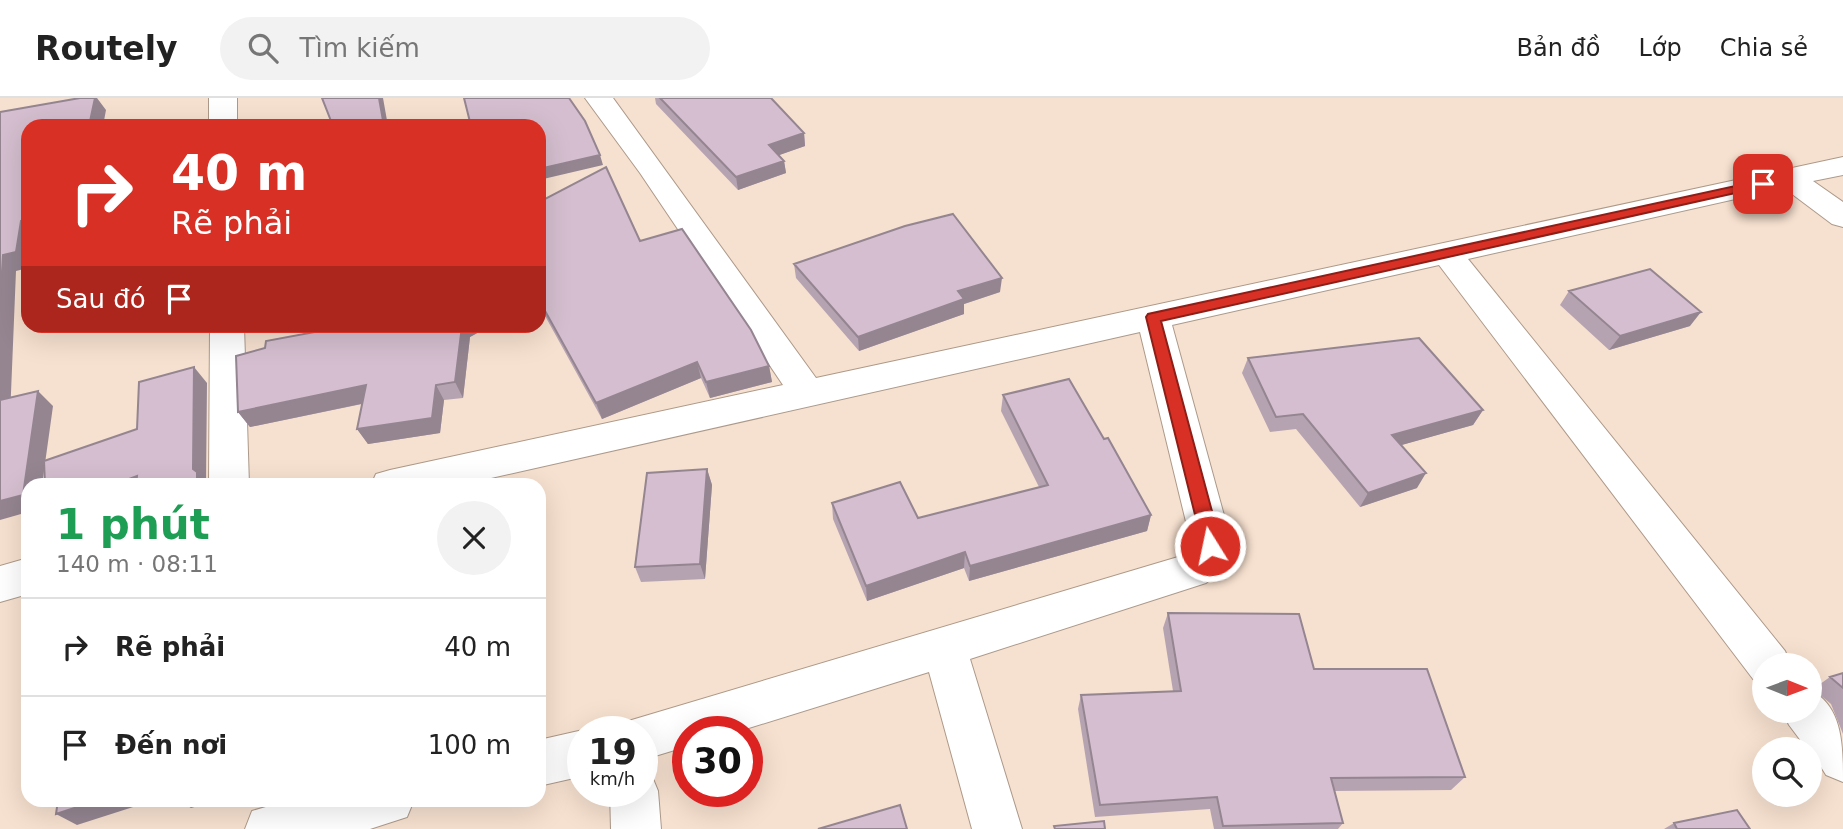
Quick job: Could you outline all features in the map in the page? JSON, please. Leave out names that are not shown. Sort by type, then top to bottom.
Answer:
[{"type":"street","points":[[223,98],[223,119]]},
{"type":"street","points":[[599,98],[652,169],[807,393]]},
{"type":"street","points":[[422,478],[1843,166]]},
{"type":"street","points":[[1789,178],[1843,217]]},
{"type":"street","points":[[1446,253],[1760,653]]},
{"type":"street","points":[[658,733],[1191,571],[1204,561],[1210,546],[1209,530],[1153,317]]},
{"type":"street","points":[[227,333],[229,478]]},
{"type":"street","points":[[0,584],[21,578]]},
{"type":"street","points":[[944,648],[997,829]]},
{"type":"street","points":[[1815,723],[1843,759]]},
{"type":"street","points":[[546,762],[567,757]]},
{"type":"street","points":[[270,829],[361,807]]},
{"type":"street","points":[[635,807],[636,829]]},
{"type":"building","points":[[80,98],[95,98],[90,119],[21,119],[21,221],[16,252],[3,255],[0,304],[0,112]]},
{"type":"building","points":[[322,98],[379,98],[383,119],[330,119]]},
{"type":"building","points":[[464,98],[569,98],[585,121],[600,155],[546,167],[546,119],[469,119]]},
{"type":"building","points":[[660,98],[771,98],[804,133],[769,145],[784,161],[736,177]]},
{"type":"building","points":[[606,167],[640,241],[682,229],[751,330],[769,366],[706,382],[697,362],[596,403],[546,313],[546,198]]},
{"type":"building","points":[[953,214],[1002,278],[958,291],[964,299],[858,337],[794,264],[905,226]]},
{"type":"building","points":[[1650,269],[1701,312],[1620,336],[1569,291]]},
{"type":"building","points":[[309,333],[461,333],[455,382],[436,385],[432,418],[357,429],[366,385],[238,412],[236,356],[265,348],[266,341]]},
{"type":"building","points":[[1419,338],[1483,410],[1392,435],[1426,473],[1368,493],[1303,414],[1276,417],[1248,358]]},
{"type":"building","points":[[194,367],[193,469],[197,472],[197,478],[45,478],[44,461],[137,429],[139,382]]},
{"type":"building","points":[[1069,379],[1104,439],[1108,438],[1151,515],[970,566],[965,552],[866,586],[832,503],[900,482],[918,518],[1048,485],[1003,395]]},
{"type":"building","points":[[38,391],[25,478],[21,478],[21,496],[0,501],[0,400]]},
{"type":"building","points":[[707,469],[700,564],[635,567],[647,473]]},
{"type":"building","points":[[1168,613],[1299,614],[1314,669],[1427,669],[1465,777],[1331,778],[1343,823],[1223,826],[1217,797],[1100,805],[1081,695],[1181,691]]},
{"type":"building","points":[[1843,673],[1843,688],[1830,677]]},
{"type":"building","points":[[900,805],[907,829],[818,829]]},
{"type":"building","points":[[57,807],[78,807],[56,814]]},
{"type":"building","points":[[1737,810],[1750,829],[1677,829],[1674,823]]},
{"type":"building","points":[[1104,821],[1105,829],[1055,829],[1054,826]]},
{"type":"route","points":[[1210,546],[1209,530],[1153,317],[1763,184]]}]
